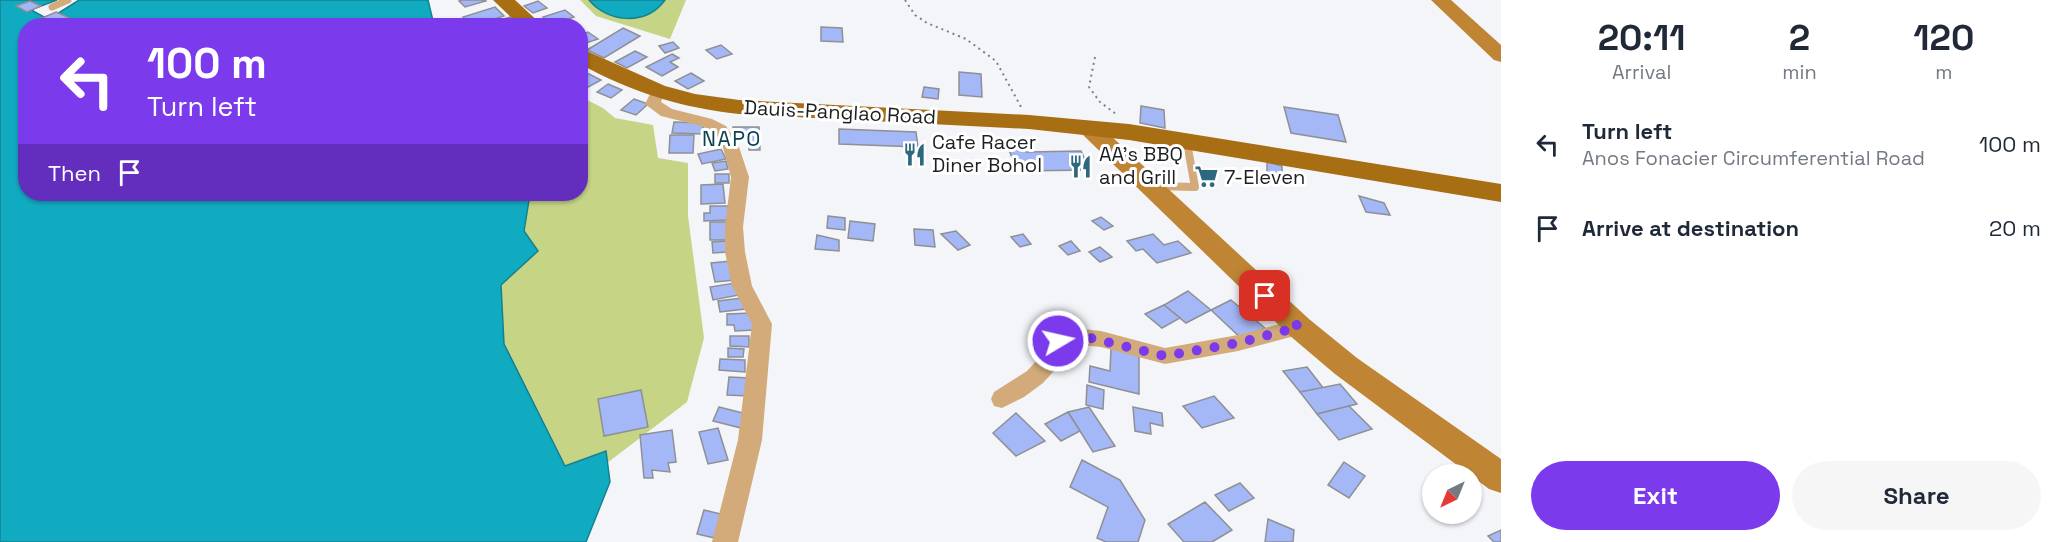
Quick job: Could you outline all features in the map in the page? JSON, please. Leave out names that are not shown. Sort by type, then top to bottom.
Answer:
[{"type":"main road","points":[[503,0],[523,18]]},
{"type":"main road","points":[[1440,0],[1501,56]]},
{"type":"main road","name":"Dauis-Panglao Road","points":[[588,60],[657,93],[692,102],[739,107],[1029,122],[1129,132],[1501,193]]},
{"type":"main road","points":[[1089,128],[1299,327],[1346,366],[1501,478]]},
{"type":"street","points":[[657,93],[654,104],[661,111],[706,122],[720,129],[730,144],[740,177],[734,227],[735,252],[742,286],[762,324],[750,440],[725,542]]},
{"type":"street","points":[[1002,399],[1026,385],[1041,370],[1050,360],[1058,341],[1065,335],[1101,339],[1165,356],[1238,343],[1299,327]]},
{"type":"lane","points":[[52,7],[68,0]]},
{"type":"lane","points":[[1150,186],[1195,187],[1187,141]]},
{"type":"path","points":[[905,0],[915,15],[927,23],[966,39],[996,61],[1029,122]]},
{"type":"path","points":[[1095,57],[1089,87],[1100,102],[1119,116],[1129,132]]},
{"type":"green space","points":[[580,0],[686,0],[670,39],[596,16]]},
{"type":"green space","points":[[588,100],[603,108],[615,118],[653,125],[658,158],[688,163],[688,216],[704,338],[687,402],[594,473],[543,468],[517,441],[482,258],[487,201],[588,201]]},
{"type":"water","points":[[0,0],[57,0],[33,9],[44,17],[57,14],[79,0],[428,0],[432,18],[18,18],[18,201],[529,201],[524,231],[538,251],[501,285],[504,344],[565,466],[606,451],[610,482],[586,542],[0,542]]},
{"type":"water","points":[[589,0],[665,0],[648,14],[627,18],[606,13]]},
{"type":"building","points":[[30,1],[41,6],[27,12],[16,6]]},
{"type":"building","points":[[459,1],[486,1],[465,7]]},
{"type":"building","points":[[538,1],[547,8],[533,13],[524,6]]},
{"type":"building","points":[[495,7],[504,16],[498,18],[463,17]]},
{"type":"building","points":[[565,10],[574,17],[544,18]]},
{"type":"building","points":[[56,12],[69,18],[42,18]]},
{"type":"building","points":[[821,27],[842,28],[843,42],[821,41]]},
{"type":"building","points":[[623,28],[640,36],[604,58],[588,49]]},
{"type":"building","points":[[588,32],[598,39],[588,42]]},
{"type":"building","points":[[673,42],[679,48],[665,53],[659,46]]},
{"type":"building","points":[[721,45],[732,54],[717,59],[706,50]]},
{"type":"building","points":[[635,51],[647,57],[627,68],[615,62]]},
{"type":"building","points":[[672,54],[679,58],[670,62],[678,67],[662,76],[646,67]]},
{"type":"building","points":[[959,72],[981,74],[982,97],[959,95]]},
{"type":"building","points":[[691,73],[704,81],[688,89],[675,81]]},
{"type":"building","points":[[588,74],[601,80],[588,87]]},
{"type":"building","points":[[608,84],[622,90],[611,98],[597,92]]},
{"type":"building","points":[[924,87],[939,89],[938,99],[922,97]]},
{"type":"building","points":[[634,99],[648,104],[636,115],[621,110]]},
{"type":"building","points":[[1141,106],[1164,110],[1165,128],[1140,123]]},
{"type":"building","points":[[1284,107],[1338,115],[1346,142],[1291,133]]},
{"type":"building","points":[[674,122],[704,123],[702,134],[672,133]]},
{"type":"building","points":[[733,127],[759,127],[760,150],[749,150],[749,138],[735,134]]},
{"type":"building","points":[[839,129],[916,132],[918,147],[839,144]]},
{"type":"building","points":[[670,135],[694,135],[693,153],[669,153]]},
{"type":"building","points":[[1006,142],[1022,142],[1026,152],[1081,151],[1090,170],[1017,171]]},
{"type":"building","points":[[721,149],[726,159],[702,164],[698,154]]},
{"type":"building","points":[[726,161],[728,169],[715,171],[712,163]]},
{"type":"building","points":[[1267,162],[1282,166],[1282,183],[1267,180]]},
{"type":"building","points":[[715,174],[729,174],[729,183],[715,183]]},
{"type":"building","points":[[723,184],[725,203],[701,204],[701,185]]},
{"type":"building","points":[[1359,196],[1384,203],[1390,215],[1366,212]]},
{"type":"building","points":[[710,206],[728,206],[728,220],[704,221],[704,213],[710,213]]},
{"type":"building","points":[[828,216],[845,218],[845,230],[827,228]]},
{"type":"building","points":[[1101,217],[1113,226],[1104,230],[1092,221]]},
{"type":"building","points":[[850,221],[875,224],[873,241],[848,238]]},
{"type":"building","points":[[710,222],[727,222],[727,240],[710,240]]},
{"type":"building","points":[[914,229],[933,230],[935,247],[915,245]]},
{"type":"building","points":[[956,231],[970,245],[958,250],[941,234]]},
{"type":"building","points":[[1023,234],[1031,244],[1020,247],[1011,237]]},
{"type":"building","points":[[1153,234],[1164,245],[1178,241],[1191,253],[1157,263],[1143,249],[1136,251],[1127,241]]},
{"type":"building","points":[[817,235],[839,240],[839,251],[815,249]]},
{"type":"building","points":[[726,241],[727,252],[713,253],[712,242]]},
{"type":"building","points":[[1071,241],[1080,251],[1068,255],[1059,246]]},
{"type":"building","points":[[1100,247],[1112,257],[1100,262],[1089,252]]},
{"type":"building","points":[[731,261],[735,280],[715,282],[711,263]]},
{"type":"building","points":[[735,283],[739,295],[713,300],[710,287]]},
{"type":"building","points":[[1188,291],[1211,310],[1186,323],[1164,305]]},
{"type":"building","points":[[742,298],[745,309],[720,312],[718,301]]},
{"type":"building","points":[[1231,300],[1265,328],[1242,339],[1211,310]]},
{"type":"building","points":[[1164,305],[1180,318],[1162,328],[1145,314]]},
{"type":"building","points":[[752,313],[754,330],[735,331],[734,325],[727,325],[727,314]]},
{"type":"building","points":[[730,336],[749,336],[749,347],[730,346]]},
{"type":"building","points":[[728,348],[744,349],[743,357],[728,357]]},
{"type":"building","points":[[1111,348],[1139,355],[1139,394],[1089,382],[1090,366],[1110,371]]},
{"type":"building","points":[[720,359],[745,360],[745,372],[719,370]]},
{"type":"building","points":[[1307,367],[1324,389],[1300,392],[1283,371]]},
{"type":"building","points":[[729,377],[749,378],[748,396],[727,395]]},
{"type":"building","points":[[1340,384],[1357,404],[1317,414],[1300,392]]},
{"type":"building","points":[[1087,385],[1104,390],[1103,409],[1086,405]]},
{"type":"building","points":[[641,390],[648,427],[604,436],[598,399]]},
{"type":"building","points":[[1214,396],[1234,418],[1202,428],[1183,406]]},
{"type":"building","points":[[1349,406],[1372,429],[1339,440],[1317,414]]},
{"type":"building","points":[[719,407],[747,414],[741,428],[713,421]]},
{"type":"building","points":[[1089,407],[1115,446],[1093,452],[1068,412]]},
{"type":"building","points":[[1133,407],[1162,413],[1163,426],[1150,423],[1151,434],[1135,431]]},
{"type":"building","points":[[1068,412],[1080,431],[1061,441],[1045,424]]},
{"type":"building","points":[[1016,413],[1045,441],[1016,456],[993,433]]},
{"type":"building","points":[[718,428],[728,460],[708,464],[699,432]]},
{"type":"building","points":[[672,430],[676,462],[668,463],[670,472],[652,470],[653,478],[644,478],[640,435]]},
{"type":"building","points":[[1082,460],[1120,480],[1145,520],[1138,542],[1106,542],[1097,538],[1108,507],[1070,487]]},
{"type":"building","points":[[1344,462],[1365,476],[1349,498],[1328,485]]},
{"type":"building","points":[[1240,483],[1254,498],[1229,511],[1215,495]]},
{"type":"building","points":[[1205,502],[1232,530],[1212,542],[1184,542],[1168,524]]},
{"type":"building","points":[[704,510],[725,515],[719,539],[697,534]]},
{"type":"building","points":[[1268,519],[1294,530],[1293,542],[1265,542]]},
{"type":"building","points":[[1501,530],[1501,542],[1494,542],[1488,536]]},
{"type":"place","name":"Cafe Racer Diner Bohol","points":[[914,154]]},
{"type":"place","name":"AA's BBQ and Grill","points":[[1081,166]]},
{"type":"place","name":"7-Eleven","points":[[1206,177]]},
{"type":"district","name":"NAPO","points":[[732,138]]},
{"type":"route","points":[[1058,341],[1065,335],[1078,335],[1165,356],[1238,343],[1299,327],[1265,296]]}]
